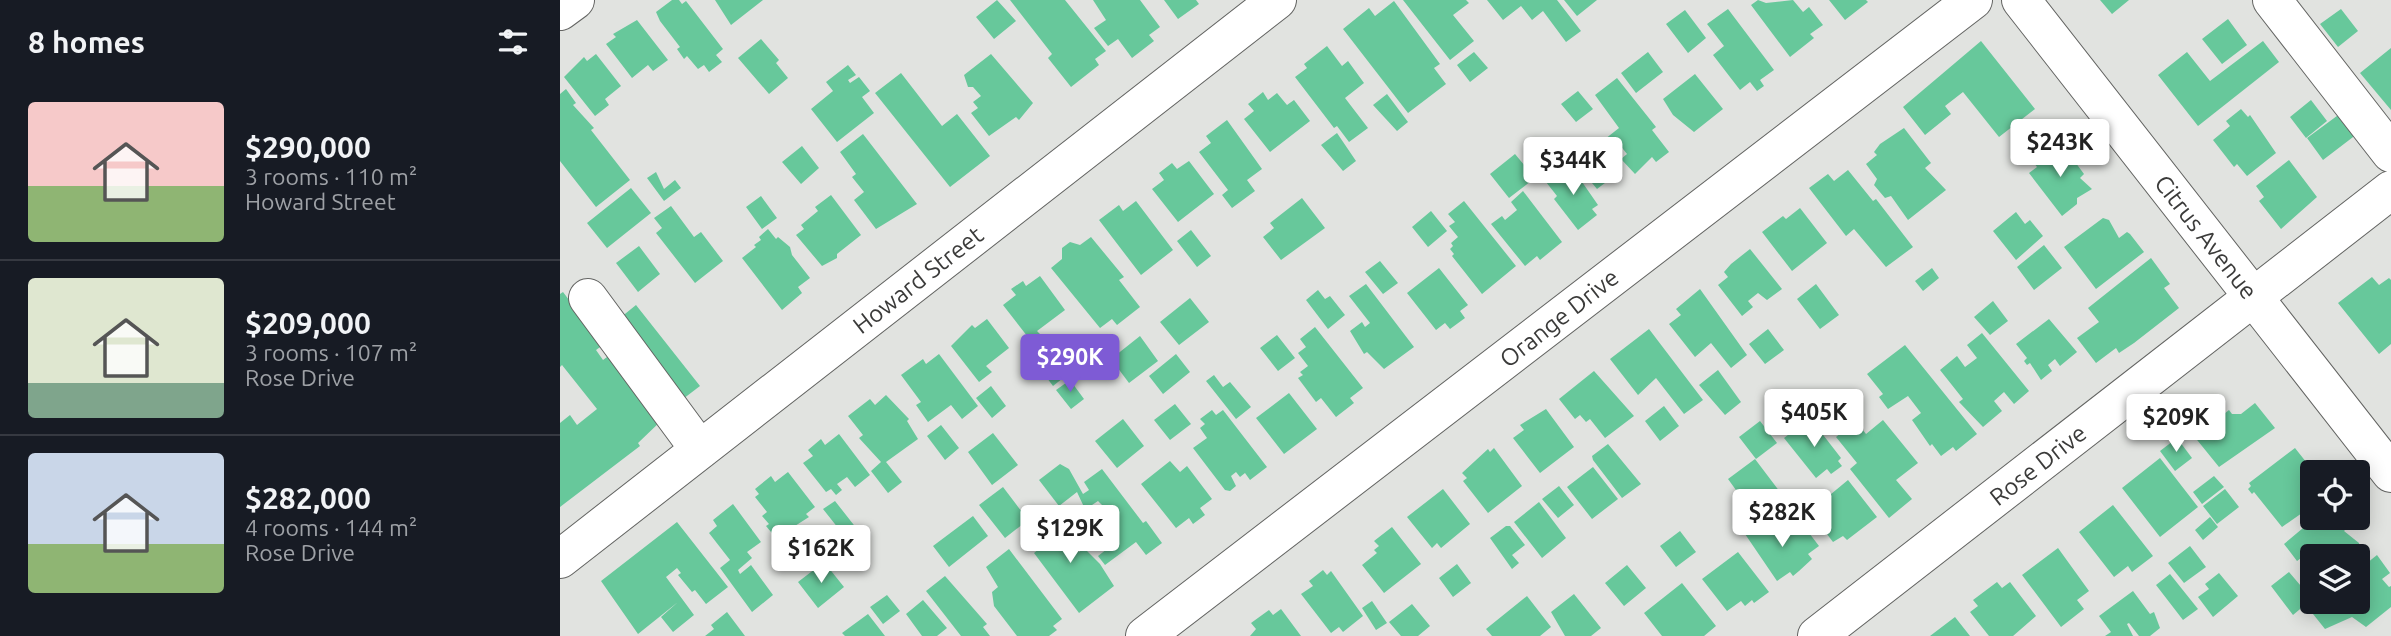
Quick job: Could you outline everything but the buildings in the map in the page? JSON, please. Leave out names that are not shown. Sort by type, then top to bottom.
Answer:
[{"type":"street","points":[[560,11],[575,0]]},
{"type":"street","name":"Howard Street","points":[[560,559],[1277,0]]},
{"type":"street","name":"Orange Drive","points":[[1145,636],[1973,0]]},
{"type":"street","name":"Citrus Avenue","points":[[2021,0],[2391,472]]},
{"type":"street","points":[[2285,5],[2391,153]]},
{"type":"street","name":"Rose Drive","points":[[1817,636],[2391,190]]},
{"type":"street","points":[[588,298],[700,450]]}]
